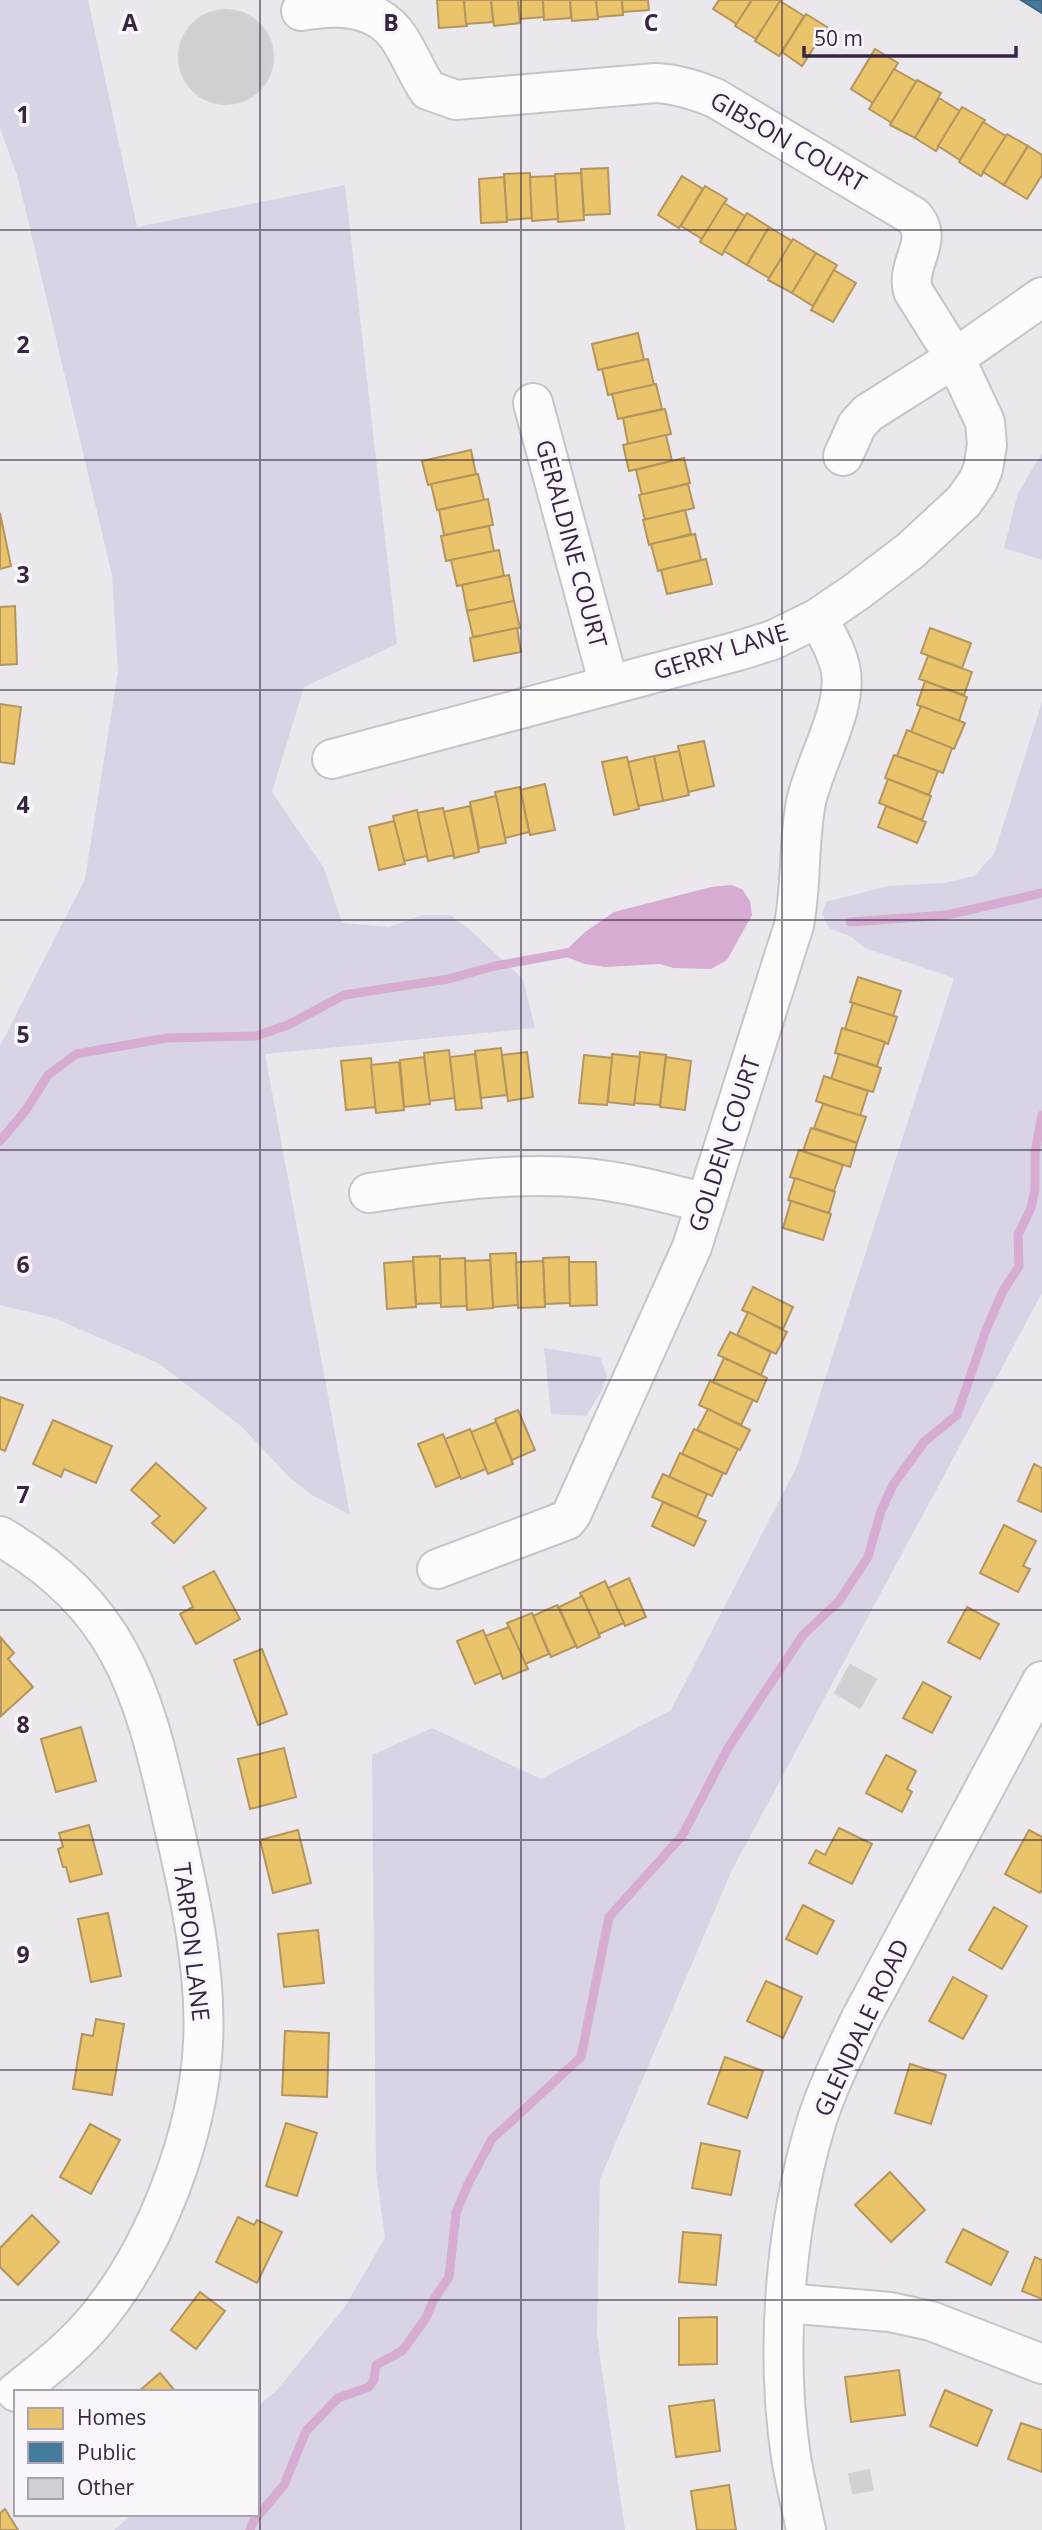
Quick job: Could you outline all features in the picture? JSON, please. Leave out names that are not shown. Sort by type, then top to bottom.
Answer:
[{"type":"street","name":"GIBSON COURT","points":[[301,11],[345,7],[373,15],[391,28],[399,38],[428,90],[456,100],[656,83],[684,87],[715,97],[914,216],[920,223],[923,239],[910,281],[921,306],[955,358]]},
{"type":"street","points":[[843,456],[857,425],[868,413],[955,358],[1042,297]]},
{"type":"street","name":"GERRY LANE","points":[[332,759],[773,640],[818,618],[910,551],[964,501],[978,481],[987,445],[985,422],[955,358]]},
{"type":"street","name":"GERALDINE COURT","points":[[533,403],[609,685]]},
{"type":"street","name":"GOLDEN COURT","points":[[437,1569],[560,1524],[572,1513],[692,1247],[799,902],[801,848],[807,799],[838,702],[841,674],[832,645],[818,618]]},
{"type":"street","points":[[369,1193],[428,1184],[522,1177],[583,1178],[635,1185],[706,1203]]},
{"type":"street","name":"TARPON LANE","points":[[0,1536],[33,1556],[67,1583],[96,1616],[115,1644],[139,1693],[160,1767],[188,1891],[202,1992],[203,2044],[197,2096],[184,2148],[158,2216],[118,2290],[97,2318],[49,2366],[19,2390]]},
{"type":"street","name":"GLENDALE ROAD","points":[[806,2530],[791,2458],[784,2358],[793,2227],[801,2180],[817,2121],[860,2020],[1042,1681]]},
{"type":"street","points":[[786,2304],[890,2312],[930,2321],[1042,2364]]},
{"type":"shaded area","points":[[0,0],[88,0],[137,227],[345,185],[397,644],[304,687],[272,792],[324,868],[342,923],[389,927],[422,915],[450,915],[523,979],[535,1028],[265,1054],[350,1515],[310,1494],[289,1477],[241,1426],[158,1363],[54,1318],[0,1305],[0,1046],[85,879],[118,671],[112,575],[18,178],[0,128]]},
{"type":"shaded area","points":[[1042,453],[1042,560],[1004,548],[1018,493]]},
{"type":"shaded area","points":[[1042,702],[1042,1293],[732,1870],[600,2179],[597,2336],[625,2530],[114,2530],[131,2516],[259,2516],[259,2405],[276,2391],[344,2308],[385,2238],[376,2171],[372,1755],[432,1728],[541,1779],[671,1710],[797,1466],[954,978],[865,948],[850,936],[829,928],[822,914],[826,902],[888,886],[944,883],[974,876],[994,854]]},
{"type":"shaded area","points":[[731,885],[742,889],[750,901],[752,915],[727,960],[711,969],[673,968],[660,964],[605,967],[585,964],[561,955],[585,932],[614,912],[711,887]]},
{"type":"shaded area","points":[[544,1348],[600,1357],[607,1376],[601,1392],[586,1416],[551,1414]]},
{"type":"building: Homes","points":[[437,0],[464,0],[467,26],[439,28]]},
{"type":"building: Homes","points":[[464,0],[491,0],[493,22],[466,24]]},
{"type":"building: Homes","points":[[491,0],[518,0],[520,23],[494,26]]},
{"type":"building: Homes","points":[[518,0],[543,0],[544,17],[520,19]]},
{"type":"building: Homes","points":[[543,0],[570,0],[571,18],[544,20]]},
{"type":"building: Homes","points":[[570,0],[596,0],[598,19],[572,21]]},
{"type":"building: Homes","points":[[596,0],[622,0],[623,15],[598,17]]},
{"type":"building: Homes","points":[[622,0],[648,0],[649,10],[623,12]]},
{"type":"building: Homes","points":[[719,0],[752,0],[737,24],[713,9]]},
{"type":"building: Homes","points":[[752,0],[781,0],[756,39],[735,26]]},
{"type":"building: Homes","points":[[780,1],[804,16],[779,56],[755,41]]},
{"type":"building: Homes","points":[[806,14],[827,27],[802,66],[782,52]]},
{"type":"building: Homes","points":[[875,49],[898,63],[873,103],[851,89]]},
{"type":"building: Homes","points":[[894,69],[917,82],[892,123],[869,109]]},
{"type":"building: Homes","points":[[917,80],[941,93],[915,138],[890,125]]},
{"type":"building: Homes","points":[[939,98],[960,111],[936,151],[915,138]]},
{"type":"building: Homes","points":[[962,107],[985,120],[960,160],[938,146]]},
{"type":"building: Homes","points":[[983,122],[1006,136],[981,176],[959,162]]},
{"type":"building: Homes","points":[[1007,134],[1028,146],[1004,185],[983,172]]},
{"type":"building: Homes","points":[[1028,146],[1042,155],[1042,175],[1027,199],[1004,185]]},
{"type":"building: Homes","points":[[608,168],[610,214],[584,215],[581,169]]},
{"type":"building: Homes","points":[[530,173],[532,218],[507,220],[504,174]]},
{"type":"building: Homes","points":[[581,173],[584,220],[558,222],[555,174]]},
{"type":"building: Homes","points":[[555,176],[558,219],[532,221],[530,177]]},
{"type":"building: Homes","points":[[682,176],[703,189],[679,228],[658,215]]},
{"type":"building: Homes","points":[[504,177],[507,222],[481,223],[479,179]]},
{"type":"building: Homes","points":[[705,186],[727,199],[702,239],[681,226]]},
{"type":"building: Homes","points":[[724,203],[745,216],[722,255],[700,242]]},
{"type":"building: Homes","points":[[747,213],[769,227],[747,265],[724,251]]},
{"type":"building: Homes","points":[[769,227],[792,241],[769,278],[747,265]]},
{"type":"building: Homes","points":[[793,239],[816,253],[792,293],[768,280]]},
{"type":"building: Homes","points":[[816,253],[837,265],[813,306],[792,293]]},
{"type":"building: Homes","points":[[834,270],[856,283],[833,322],[811,310]]},
{"type":"building: Homes","points":[[638,333],[644,360],[598,370],[592,344]]},
{"type":"building: Homes","points":[[648,359],[654,385],[608,395],[602,369]]},
{"type":"building: Homes","points":[[656,384],[662,409],[618,419],[612,394]]},
{"type":"building: Homes","points":[[665,409],[671,434],[628,444],[623,418]]},
{"type":"building: Homes","points":[[666,435],[672,461],[629,471],[623,445]]},
{"type":"building: Homes","points":[[471,450],[476,474],[428,485],[422,461]]},
{"type":"building: Homes","points":[[684,458],[690,483],[642,495],[636,470]]},
{"type":"building: Homes","points":[[478,474],[484,500],[437,510],[431,484]]},
{"type":"building: Homes","points":[[688,484],[694,508],[645,520],[639,495]]},
{"type":"building: Homes","points":[[488,499],[493,525],[444,535],[439,510]]},
{"type":"building: Homes","points":[[685,510],[691,534],[649,545],[643,520]]},
{"type":"building: Homes","points":[[0,513],[11,566],[0,569]]},
{"type":"building: Homes","points":[[489,526],[494,551],[446,561],[441,536]]},
{"type":"building: Homes","points":[[695,534],[701,560],[658,571],[651,544]]},
{"type":"building: Homes","points":[[499,550],[504,576],[457,586],[451,560]]},
{"type":"building: Homes","points":[[706,559],[712,584],[667,594],[661,570]]},
{"type":"building: Homes","points":[[509,575],[514,601],[467,611],[462,585]]},
{"type":"building: Homes","points":[[514,601],[520,628],[473,637],[467,611]]},
{"type":"building: Homes","points":[[15,606],[17,664],[0,665],[0,607]]},
{"type":"building: Homes","points":[[517,628],[521,652],[474,661],[470,638]]},
{"type":"building: Homes","points":[[930,628],[971,643],[962,668],[921,653]]},
{"type":"building: Homes","points":[[928,656],[972,672],[964,695],[919,679]]},
{"type":"building: Homes","points":[[925,681],[967,697],[959,721],[917,705]]},
{"type":"building: Homes","points":[[0,704],[21,707],[14,764],[0,762]]},
{"type":"building: Homes","points":[[921,706],[965,723],[954,749],[911,732]]},
{"type":"building: Homes","points":[[907,730],[952,748],[943,773],[897,756]]},
{"type":"building: Homes","points":[[704,741],[714,786],[688,792],[678,746]]},
{"type":"building: Homes","points":[[679,751],[689,795],[663,801],[654,756]]},
{"type":"building: Homes","points":[[894,755],[938,771],[929,795],[885,778]]},
{"type":"building: Homes","points":[[654,756],[663,801],[638,806],[628,762]]},
{"type":"building: Homes","points":[[627,757],[639,809],[614,815],[602,762]]},
{"type":"building: Homes","points":[[888,779],[931,796],[922,820],[879,803]]},
{"type":"building: Homes","points":[[545,784],[555,830],[530,835],[520,790]]},
{"type":"building: Homes","points":[[520,787],[529,832],[505,838],[495,792]]},
{"type":"building: Homes","points":[[496,796],[506,843],[479,848],[470,802]]},
{"type":"building: Homes","points":[[470,806],[479,852],[454,858],[443,812]]},
{"type":"building: Homes","points":[[886,806],[926,822],[917,843],[878,827]]},
{"type":"building: Homes","points":[[443,808],[454,855],[428,861],[417,813]]},
{"type":"building: Homes","points":[[417,810],[427,856],[404,861],[393,816]]},
{"type":"building: Homes","points":[[394,821],[405,864],[379,870],[369,827]]},
{"type":"building: Homes","points":[[858,977],[901,991],[893,1016],[850,1002]]},
{"type":"building: Homes","points":[[853,1003],[897,1017],[888,1044],[845,1029]]},
{"type":"building: Homes","points":[[842,1028],[885,1042],[877,1066],[835,1053]]},
{"type":"building: Homes","points":[[501,1048],[507,1095],[481,1098],[475,1051]]},
{"type":"building: Homes","points":[[449,1050],[455,1098],[429,1101],[424,1053]]},
{"type":"building: Homes","points":[[527,1052],[533,1097],[508,1101],[502,1055]]},
{"type":"building: Homes","points":[[640,1052],[666,1055],[660,1105],[634,1103]]},
{"type":"building: Homes","points":[[475,1054],[482,1108],[456,1110],[450,1057]]},
{"type":"building: Homes","points":[[612,1054],[640,1057],[634,1105],[608,1102]]},
{"type":"building: Homes","points":[[839,1054],[881,1068],[873,1092],[831,1079]]},
{"type":"building: Homes","points":[[584,1055],[612,1058],[607,1105],[579,1103]]},
{"type":"building: Homes","points":[[424,1057],[430,1104],[404,1107],[400,1060]]},
{"type":"building: Homes","points":[[666,1057],[691,1061],[685,1110],[660,1107]]},
{"type":"building: Homes","points":[[371,1058],[376,1107],[346,1110],[341,1061]]},
{"type":"building: Homes","points":[[399,1062],[404,1110],[376,1113],[371,1065]]},
{"type":"building: Homes","points":[[824,1076],[868,1091],[860,1116],[816,1101]]},
{"type":"building: Homes","points":[[823,1104],[866,1117],[857,1143],[814,1128]]},
{"type":"building: Homes","points":[[811,1128],[857,1143],[850,1167],[803,1151]]},
{"type":"building: Homes","points":[[799,1150],[843,1165],[834,1191],[790,1177]]},
{"type":"building: Homes","points":[[795,1178],[835,1192],[829,1213],[788,1200]]},
{"type":"building: Homes","points":[[791,1201],[831,1214],[823,1240],[783,1228]]},
{"type":"building: Homes","points":[[516,1253],[518,1305],[493,1307],[490,1254]]},
{"type":"building: Homes","points":[[440,1256],[441,1303],[416,1304],[413,1257]]},
{"type":"building: Homes","points":[[569,1257],[570,1303],[545,1304],[543,1258]]},
{"type":"building: Homes","points":[[465,1258],[467,1306],[441,1307],[440,1259]]},
{"type":"building: Homes","points":[[490,1260],[493,1308],[467,1310],[465,1261]]},
{"type":"building: Homes","points":[[413,1261],[416,1307],[387,1309],[384,1263]]},
{"type":"building: Homes","points":[[543,1261],[545,1307],[518,1308],[516,1262]]},
{"type":"building: Homes","points":[[569,1262],[596,1262],[597,1305],[570,1306]]},
{"type":"building: Homes","points":[[753,1287],[793,1307],[783,1329],[742,1310]]},
{"type":"building: Homes","points":[[748,1312],[787,1332],[776,1354],[737,1335]]},
{"type":"building: Homes","points":[[730,1332],[771,1352],[761,1375],[718,1355]]},
{"type":"building: Homes","points":[[724,1358],[767,1378],[757,1402],[713,1382]]},
{"type":"building: Homes","points":[[710,1381],[753,1400],[741,1425],[699,1405]]},
{"type":"building: Homes","points":[[0,1397],[23,1405],[5,1451],[0,1449]]},
{"type":"building: Homes","points":[[708,1409],[750,1430],[740,1450],[697,1430]]},
{"type":"building: Homes","points":[[518,1410],[535,1450],[512,1460],[495,1419]]},
{"type":"building: Homes","points":[[53,1420],[112,1446],[96,1483],[64,1469],[61,1477],[33,1464]]},
{"type":"building: Homes","points":[[496,1422],[513,1464],[488,1474],[471,1432]]},
{"type":"building: Homes","points":[[470,1429],[486,1469],[461,1479],[445,1439]]},
{"type":"building: Homes","points":[[694,1429],[738,1449],[726,1474],[682,1454]]},
{"type":"building: Homes","points":[[443,1434],[460,1477],[436,1487],[418,1444]]},
{"type":"building: Homes","points":[[680,1453],[723,1473],[712,1496],[669,1477]]},
{"type":"building: Homes","points":[[156,1463],[206,1508],[174,1543],[152,1523],[160,1516],[131,1490]]},
{"type":"building: Homes","points":[[1034,1464],[1042,1468],[1042,1512],[1018,1501]]},
{"type":"building: Homes","points":[[663,1474],[707,1494],[697,1517],[652,1497]]},
{"type":"building: Homes","points":[[663,1502],[706,1521],[694,1546],[652,1526]]},
{"type":"building: Homes","points":[[1004,1525],[1036,1541],[1023,1566],[1030,1569],[1018,1592],[980,1573]]},
{"type":"building: Homes","points":[[214,1571],[240,1619],[196,1644],[180,1614],[193,1607],[183,1587]]},
{"type":"building: Homes","points":[[629,1578],[646,1617],[625,1626],[608,1588]]},
{"type":"building: Homes","points":[[605,1581],[624,1623],[599,1634],[580,1593]]},
{"type":"building: Homes","points":[[582,1596],[600,1637],[577,1648],[559,1607]]},
{"type":"building: Homes","points":[[557,1605],[576,1646],[551,1657],[533,1616]]},
{"type":"building: Homes","points":[[967,1607],[999,1624],[980,1659],[948,1642]]},
{"type":"building: Homes","points":[[532,1613],[549,1654],[525,1664],[507,1623]]},
{"type":"building: Homes","points":[[509,1627],[528,1669],[503,1679],[485,1636]]},
{"type":"building: Homes","points":[[483,1630],[501,1673],[475,1684],[457,1641]]},
{"type":"building: Homes","points":[[1,1638],[14,1653],[8,1659],[33,1687],[1,1716]]},
{"type":"building: Homes","points":[[262,1649],[287,1714],[258,1725],[234,1660]]},
{"type":"building: Homes","points":[[923,1682],[951,1697],[932,1733],[903,1718]]},
{"type":"building: Homes","points":[[81,1727],[96,1781],[56,1792],[41,1739]]},
{"type":"building: Homes","points":[[284,1748],[296,1797],[250,1809],[238,1759]]},
{"type":"building: Homes","points":[[886,1755],[916,1771],[907,1789],[912,1792],[902,1812],[866,1793]]},
{"type":"building: Homes","points":[[89,1825],[102,1874],[70,1882],[58,1849],[63,1847],[59,1833]]},
{"type":"building: Homes","points":[[839,1828],[872,1844],[852,1884],[809,1863],[816,1850],[825,1855]]},
{"type":"building: Homes","points":[[298,1830],[311,1883],[273,1893],[260,1840]]},
{"type":"building: Homes","points":[[1029,1830],[1042,1837],[1040,1893],[1005,1874]]},
{"type":"building: Homes","points":[[803,1905],[834,1921],[817,1954],[786,1939]]},
{"type":"building: Homes","points":[[994,1907],[1027,1926],[1002,1969],[969,1950]]},
{"type":"building: Homes","points":[[108,1913],[121,1976],[91,1982],[78,1919]]},
{"type":"building: Homes","points":[[318,1930],[324,1983],[284,1987],[278,1934]]},
{"type":"building: Homes","points":[[953,1977],[987,1996],[963,2039],[929,2021]]},
{"type":"building: Homes","points":[[766,1981],[802,1997],[783,2038],[747,2021]]},
{"type":"building: Homes","points":[[96,2019],[124,2024],[112,2095],[73,2089],[82,2034],[93,2036]]},
{"type":"building: Homes","points":[[285,2031],[329,2033],[327,2097],[282,2095]]},
{"type":"building: Homes","points":[[725,2057],[763,2071],[747,2118],[708,2104]]},
{"type":"building: Homes","points":[[910,2064],[946,2075],[931,2124],[895,2113]]},
{"type":"building: Homes","points":[[286,2123],[317,2133],[297,2196],[266,2186]]},
{"type":"building: Homes","points":[[90,2124],[120,2140],[91,2194],[60,2177]]},
{"type":"building: Homes","points":[[701,2143],[740,2151],[731,2195],[692,2188]]},
{"type":"building: Homes","points":[[890,2172],[925,2210],[891,2242],[855,2205]]},
{"type":"building: Homes","points":[[32,2215],[59,2242],[18,2285],[0,2267],[0,2248]]},
{"type":"building: Homes","points":[[238,2217],[254,2225],[257,2220],[282,2232],[257,2283],[216,2262]]},
{"type":"building: Homes","points":[[963,2229],[1008,2252],[991,2285],[946,2262]]},
{"type":"building: Homes","points":[[683,2232],[721,2235],[716,2285],[679,2282]]},
{"type":"building: Homes","points":[[1035,2257],[1042,2260],[1042,2299],[1022,2291]]},
{"type":"building: Homes","points":[[200,2292],[225,2311],[196,2349],[171,2330]]},
{"type":"building: Homes","points":[[717,2317],[717,2364],[679,2365],[679,2318]]},
{"type":"building: Homes","points":[[899,2370],[905,2415],[851,2422],[845,2377]]},
{"type":"building: Homes","points":[[160,2373],[174,2390],[140,2390]]},
{"type":"building: Homes","points":[[945,2390],[992,2410],[977,2446],[930,2426]]},
{"type":"building: Homes","points":[[714,2400],[720,2451],[676,2457],[669,2406]]},
{"type":"building: Homes","points":[[1021,2423],[1042,2430],[1042,2472],[1008,2459]]},
{"type":"building: Homes","points":[[729,2485],[736,2530],[697,2530],[691,2491]]},
{"type":"building: Homes","points":[[5,2509],[18,2530],[0,2530],[0,2513]]},
{"type":"building: Public","points":[[1021,0],[1042,0],[1042,13]]},
{"type":"building: Other","points":[[226,10],[244,13],[259,24],[270,39],[273,57],[270,75],[259,90],[244,101],[226,104],[208,101],[193,90],[182,75],[179,57],[182,39],[193,24],[208,13]]},
{"type":"building: Other","points":[[850,1665],[876,1679],[860,1708],[835,1693]]},
{"type":"building: Other","points":[[869,2470],[873,2490],[853,2493],[849,2474]]},
{"type":"waterway","points":[[850,922],[947,915],[1042,893]]},
{"type":"waterway","points":[[0,1141],[26,1110],[48,1075],[76,1054],[167,1038],[256,1036],[288,1025],[344,995],[448,979],[495,966],[572,952]]},
{"type":"waterway","points":[[259,2515],[284,2485],[306,2431],[338,2398],[369,2387],[374,2380],[376,2365],[402,2351],[426,2318],[434,2299],[449,2277],[456,2213],[492,2139],[581,2057],[609,1917],[682,1836],[728,1748],[762,1696],[803,1635],[839,1601],[868,1557],[881,1511],[893,1485],[924,1442],[957,1415],[986,1330],[1003,1291],[1019,1266],[1018,1235],[1031,1208],[1035,1190],[1035,1153],[1042,1115]]},
{"type":"waterway","points":[[250,2530],[258,2516]]}]
